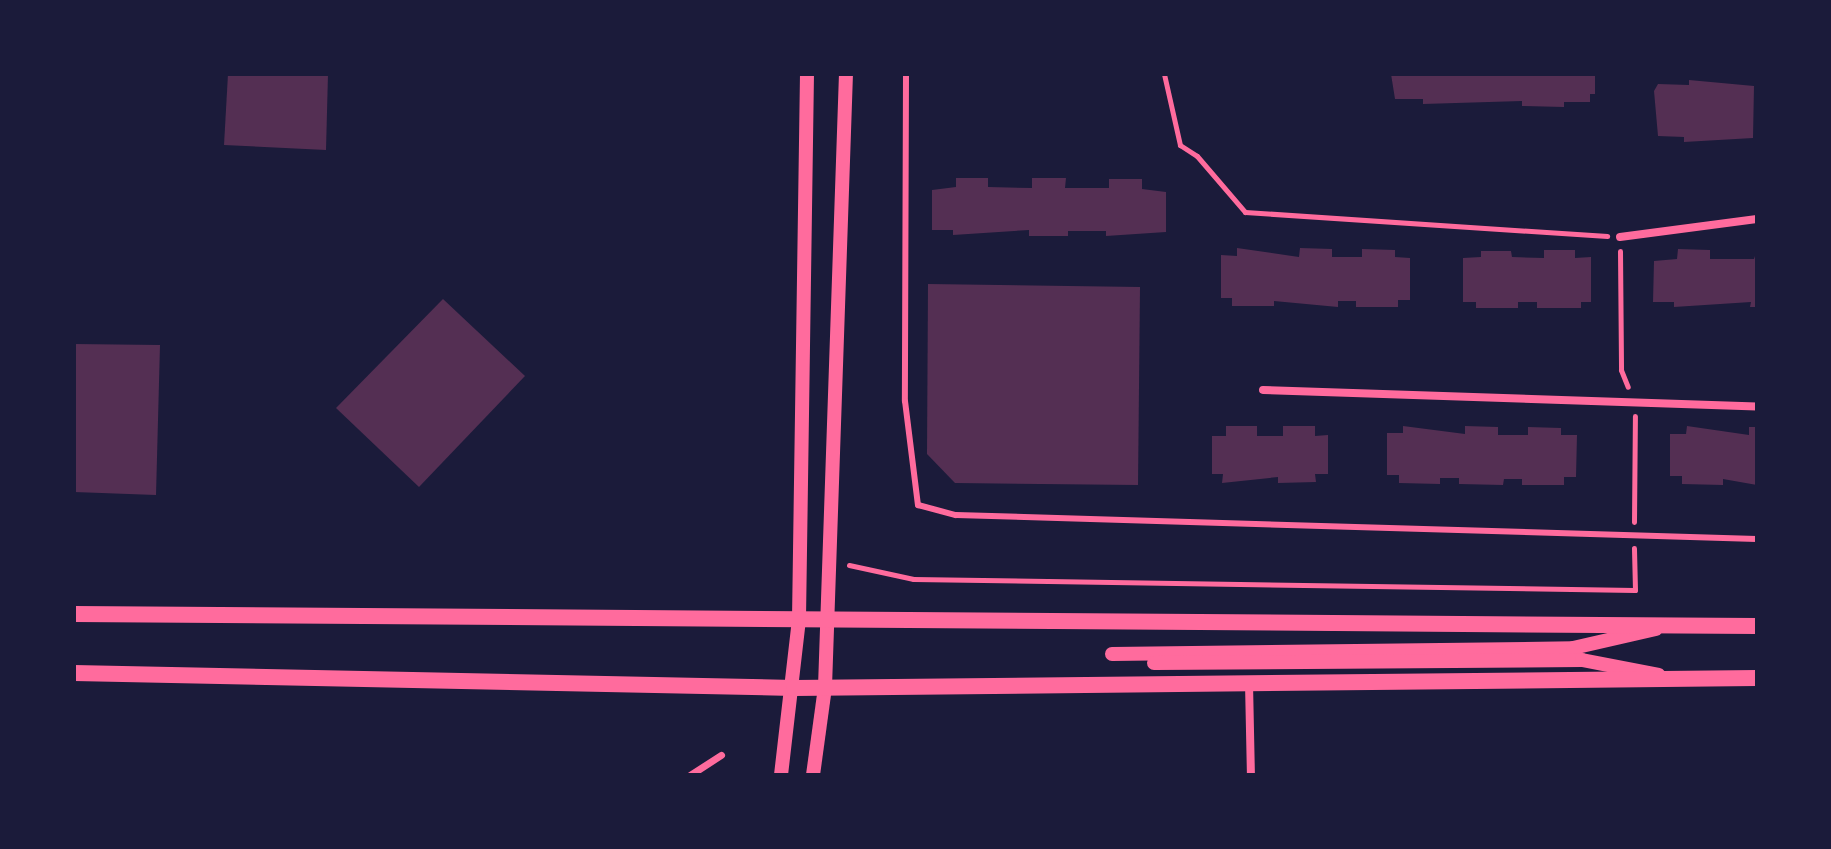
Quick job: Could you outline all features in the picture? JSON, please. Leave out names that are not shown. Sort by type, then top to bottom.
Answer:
[{"type":"main road","points":[[74,614],[1757,626]]},
{"type":"main road","points":[[74,673],[794,688],[1757,678]]},
{"type":"street","points":[[781,775],[794,688],[799,619],[807,74]]},
{"type":"street","points":[[813,775],[825,687],[846,74]]},
{"type":"street","points":[[1620,237],[1757,219]]},
{"type":"street","points":[[1263,390],[1757,406]]},
{"type":"street","points":[[1672,625],[1573,648],[1113,659],[1582,660],[1673,677]]},
{"type":"street","points":[[1249,682],[1251,775]]},
{"type":"street","points":[[690,775],[721,755]]},
{"type":"lane","points":[[906,74],[905,401],[918,505],[956,515],[1757,539]]},
{"type":"path","points":[[829,561],[913,579],[1635,590],[1635,404],[1621,370],[1620,237],[1245,212],[1197,156],[1180,145],[1164,74]]},
{"type":"building","points":[[228,74],[328,74],[326,150],[224,145]]},
{"type":"building","points":[[1391,74],[1595,74],[1595,94],[1590,94],[1590,102],[1564,102],[1564,107],[1522,106],[1522,101],[1423,104],[1423,99],[1395,99]]},
{"type":"building","points":[[1689,80],[1754,86],[1753,138],[1684,142],[1684,137],[1658,136],[1654,91],[1658,84],[1689,85]]},
{"type":"building","points":[[956,178],[988,178],[988,187],[1032,188],[1032,178],[1066,178],[1065,188],[1109,188],[1109,179],[1142,179],[1142,189],[1166,192],[1166,232],[1106,236],[1106,231],[1068,231],[1068,236],[1029,236],[1029,230],[953,235],[953,230],[932,230],[932,190],[956,187]]},
{"type":"building","points":[[1237,248],[1299,257],[1300,248],[1332,249],[1332,257],[1362,257],[1362,249],[1395,250],[1395,257],[1410,258],[1410,300],[1398,300],[1398,307],[1356,307],[1356,301],[1338,301],[1338,307],[1274,301],[1274,306],[1232,306],[1232,298],[1221,298],[1221,255],[1237,256]]},
{"type":"building","points":[[1678,249],[1710,250],[1710,259],[1754,259],[1757,250],[1757,307],[1750,307],[1751,302],[1674,307],[1674,302],[1653,302],[1654,261],[1677,259]]},
{"type":"building","points":[[1544,250],[1575,250],[1575,258],[1591,257],[1591,302],[1581,302],[1581,308],[1537,308],[1537,302],[1518,302],[1518,308],[1476,308],[1476,302],[1463,302],[1463,258],[1481,257],[1481,251],[1511,251],[1512,257],[1544,258]]},
{"type":"building","points":[[928,284],[1140,287],[1138,485],[955,483],[927,454]]},
{"type":"building","points":[[443,299],[525,376],[419,487],[336,408]]},
{"type":"building","points":[[74,344],[160,345],[156,495],[74,492]]},
{"type":"building","points":[[1226,426],[1257,426],[1257,436],[1283,436],[1283,426],[1315,426],[1315,436],[1328,435],[1328,474],[1315,474],[1316,482],[1278,483],[1278,477],[1222,483],[1223,474],[1212,474],[1212,436],[1226,436]]},
{"type":"building","points":[[1403,426],[1465,434],[1465,426],[1498,427],[1498,435],[1528,435],[1528,427],[1561,428],[1561,435],[1577,435],[1576,477],[1564,477],[1564,485],[1522,485],[1522,479],[1504,479],[1503,485],[1459,484],[1459,478],[1440,478],[1440,484],[1399,483],[1399,475],[1387,475],[1387,433],[1403,433]]},
{"type":"building","points":[[1687,426],[1749,435],[1749,427],[1757,427],[1757,485],[1723,479],[1723,485],[1682,484],[1682,476],[1670,476],[1670,434],[1686,434]]}]
